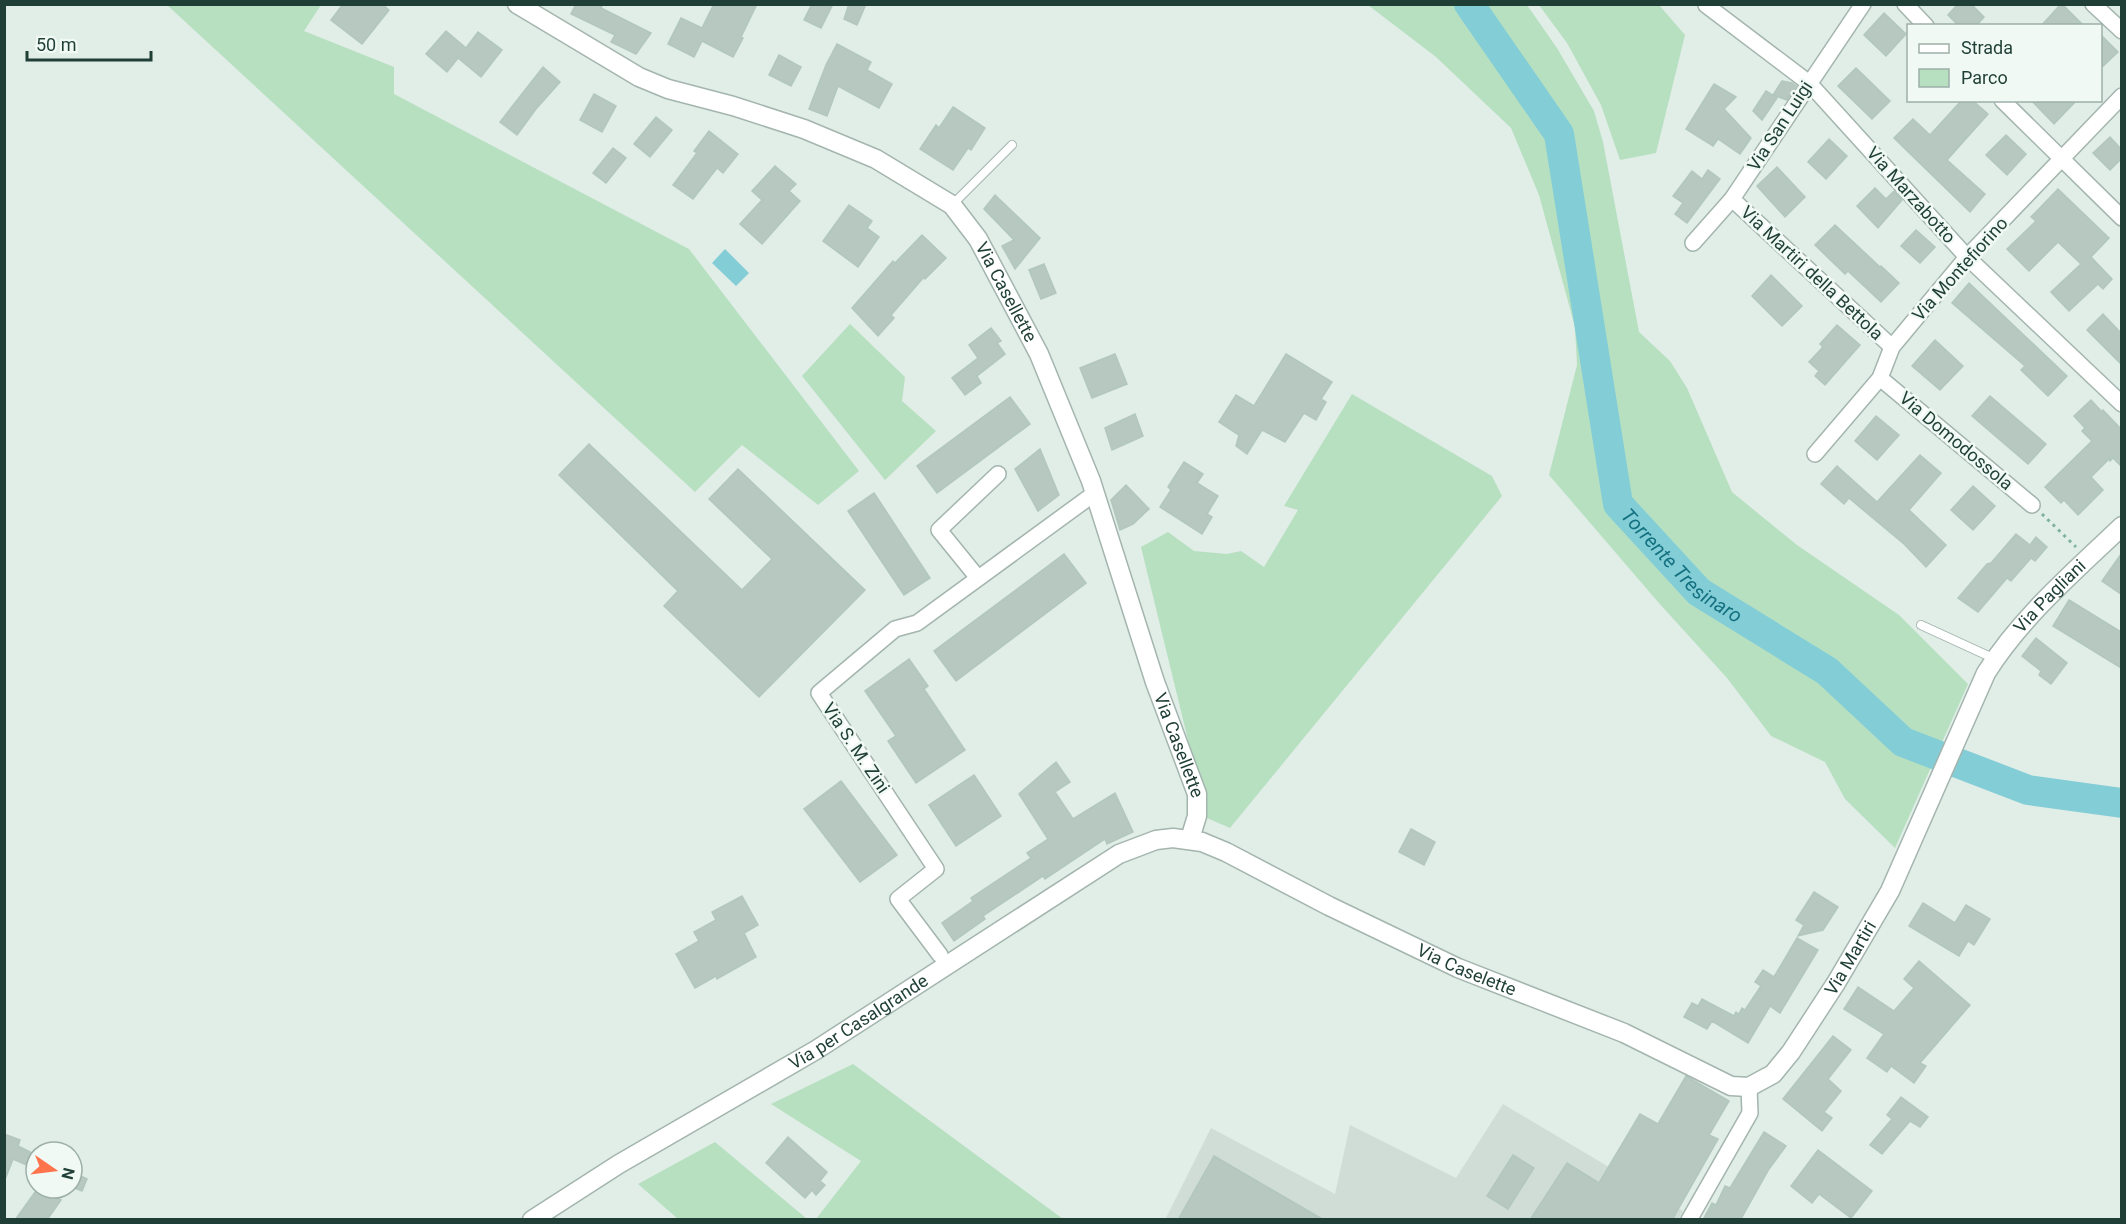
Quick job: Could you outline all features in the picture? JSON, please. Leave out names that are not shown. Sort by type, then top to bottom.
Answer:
[{"type":"street","name":"Via Casellette","points":[[517,4],[639,77],[668,89],[733,106],[804,129],[876,159],[952,206],[978,239],[1039,354],[1095,493],[1155,682],[1197,794],[1197,816],[1190,839]]},
{"type":"street","name":"Via San Luigi","points":[[1693,243],[1732,199],[1863,4]]},
{"type":"street","points":[[1905,4],[1924,24]]},
{"type":"street","points":[[2093,4],[2121,31]]},
{"type":"street","name":"Via Marzabotto","points":[[1706,5],[1809,83],[1967,257],[2121,404]]},
{"type":"street","name":"Via Montefiorino","points":[[1815,454],[1880,378],[1892,347],[1967,257],[2121,96]]},
{"type":"street","points":[[2004,102],[2121,218]]},
{"type":"street","name":"Via Martiri della Bettola","points":[[1732,199],[1892,347]]},
{"type":"street","name":"Via Domodossola","points":[[1880,378],[2032,505]]},
{"type":"street","points":[[978,578],[939,530],[998,474]]},
{"type":"street","name":"Via S. M. Zini","points":[[940,955],[898,899],[936,868],[819,693],[895,629],[917,623],[1095,493]]},
{"type":"street","name":"Via Pagliani","points":[[1990,666],[2015,633],[2121,526]]},
{"type":"street","name":"Via Martiri","points":[[1749,1087],[1773,1074],[1791,1052],[1890,891],[1990,666]]},
{"type":"street","name":"Via Caselette","points":[[1190,839],[1226,852],[1329,906],[1458,969],[1624,1033],[1731,1086],[1749,1087]]},
{"type":"street","name":"Via per Casalgrande","points":[[532,1220],[619,1164],[816,1050],[1119,854],[1156,840],[1190,839]]},
{"type":"street","points":[[1689,1220],[1750,1113],[1749,1087]]},
{"type":"lane","points":[[952,206],[1012,145]]},
{"type":"lane","points":[[1921,625],[1990,666]]},
{"type":"path","points":[[2032,505],[2088,558]]},
{"type":"shaded area","points":[[1503,1104],[1683,1211],[1678,1220],[1165,1220],[1211,1128],[1335,1194],[1350,1125],[1456,1178]]},
{"type":"green space","points":[[167,5],[321,5],[304,31],[394,67],[394,94],[689,249],[859,471],[818,505],[742,445],[695,492]]},
{"type":"green space","points":[[1368,5],[1527,5],[1557,48],[1594,111],[1603,142],[1639,332],[1670,361],[1687,388],[1732,492],[1797,545],[1899,615],[1968,684],[1895,848],[1845,799],[1825,762],[1771,736],[1727,678],[1549,475],[1577,365],[1575,327],[1539,195],[1511,128],[1436,57]]},
{"type":"green space","points":[[1539,5],[1659,5],[1685,35],[1656,153],[1620,160],[1601,105],[1567,43]]},
{"type":"green space","points":[[850,324],[905,377],[902,401],[936,431],[885,480],[802,376]]},
{"type":"green space","points":[[1352,394],[1492,476],[1502,496],[1230,828],[1207,818],[1141,547],[1168,532],[1194,551],[1227,554],[1241,551],[1264,567],[1298,510],[1284,506]]},
{"type":"green space","points":[[853,1064],[1063,1219],[816,1219],[861,1161],[771,1104]]},
{"type":"green space","points":[[715,1142],[807,1219],[678,1219],[638,1184]]},
{"type":"water","points":[[725,249],[749,273],[736,286],[712,263]]},
{"type":"building","points":[[343,4],[382,4],[389,10],[362,44],[331,20]]},
{"type":"building","points":[[576,4],[603,4],[601,8],[651,33],[636,54],[611,42],[615,35],[571,14]]},
{"type":"building","points":[[714,4],[757,4],[733,57],[702,41],[694,57],[668,44],[681,18],[702,28]]},
{"type":"building","points":[[812,4],[833,4],[821,28],[804,20]]},
{"type":"building","points":[[849,4],[866,4],[857,25],[844,19]]},
{"type":"building","points":[[1958,4],[1971,4],[1984,17],[1978,24],[1957,24],[1948,15]]},
{"type":"building","points":[[2062,4],[2082,24],[2043,24]]},
{"type":"building","points":[[1884,13],[1906,34],[1886,56],[1864,35]]},
{"type":"building","points":[[446,31],[466,48],[478,32],[502,50],[481,77],[458,58],[447,72],[426,54]]},
{"type":"building","points":[[2102,36],[2118,52],[2102,67]]},
{"type":"building","points":[[837,44],[871,62],[867,70],[892,84],[879,108],[838,86],[827,116],[809,109]]},
{"type":"building","points":[[779,55],[801,67],[791,86],[769,75]]},
{"type":"building","points":[[543,67],[560,82],[517,135],[500,122]]},
{"type":"building","points":[[1856,68],[1890,101],[1872,119],[1838,86]]},
{"type":"building","points":[[1782,81],[1796,86],[1787,100],[1773,95]]},
{"type":"building","points":[[1714,84],[1736,97],[1724,109],[1751,138],[1740,154],[1718,139],[1713,146],[1686,129]]},
{"type":"building","points":[[1766,91],[1777,98],[1762,120],[1753,111]]},
{"type":"building","points":[[594,94],[616,106],[602,132],[580,120]]},
{"type":"building","points":[[1960,102],[1974,102],[1988,114],[1947,160],[1985,194],[1970,212],[1894,138],[1913,119],[1930,135]]},
{"type":"building","points":[[2033,102],[2075,102],[2054,124]]},
{"type":"building","points":[[953,107],[985,128],[971,150],[968,148],[953,170],[920,149],[936,125],[939,128]]},
{"type":"building","points":[[656,117],[672,130],[650,157],[634,144]]},
{"type":"building","points":[[709,131],[738,154],[723,173],[717,168],[693,199],[673,185],[697,153],[694,151]]},
{"type":"building","points":[[2006,135],[2026,154],[2007,175],[1986,155]]},
{"type":"building","points":[[2110,137],[2121,149],[2121,159],[2110,170],[2093,153]]},
{"type":"building","points":[[1829,139],[1847,156],[1826,179],[1808,162]]},
{"type":"building","points":[[613,148],[626,158],[606,183],[593,173]]},
{"type":"building","points":[[775,166],[796,184],[789,191],[800,201],[762,244],[740,224],[762,200],[752,191]]},
{"type":"building","points":[[1777,167],[1805,197],[1785,217],[1757,186]]},
{"type":"building","points":[[1708,170],[1720,179],[1687,223],[1675,214],[1683,203],[1673,196],[1692,171],[1702,179]]},
{"type":"building","points":[[1875,188],[1886,199],[1894,191],[1902,200],[1878,228],[1857,206]]},
{"type":"building","points":[[2058,189],[2109,238],[2091,257],[2112,279],[2103,289],[2098,284],[2069,311],[2051,292],[2081,264],[2058,242],[2029,271],[2007,249],[2036,221],[2031,217]]},
{"type":"building","points":[[995,195],[1040,238],[1015,269],[1002,246],[1014,240],[984,209]]},
{"type":"building","points":[[849,205],[872,221],[867,228],[879,237],[858,267],[823,241]]},
{"type":"building","points":[[1835,225],[1899,283],[1881,302],[1848,271],[1845,274],[1815,245]]},
{"type":"building","points":[[1916,230],[1935,247],[1920,263],[1901,246]]},
{"type":"building","points":[[922,235],[946,258],[925,279],[924,277],[891,315],[894,318],[878,336],[852,308],[893,261],[895,263]]},
{"type":"building","points":[[1044,264],[1056,293],[1041,299],[1029,270]]},
{"type":"building","points":[[1771,275],[1802,306],[1782,326],[1752,296]]},
{"type":"building","points":[[1969,283],[2067,376],[2048,396],[2021,370],[2025,366],[1952,303]]},
{"type":"building","points":[[2103,314],[2121,333],[2121,364],[2087,330]]},
{"type":"building","points":[[1837,325],[1860,345],[1825,385],[1815,376],[1819,371],[1809,362],[1823,347],[1820,344]]},
{"type":"building","points":[[991,328],[1001,341],[997,343],[1005,354],[977,376],[981,383],[965,395],[952,378],[978,358],[969,345]]},
{"type":"building","points":[[1935,340],[1963,366],[1940,390],[1912,366]]},
{"type":"building","points":[[1115,354],[1127,384],[1092,398],[1080,368]]},
{"type":"building","points":[[1286,354],[1332,382],[1321,399],[1326,402],[1316,420],[1304,413],[1285,442],[1262,430],[1247,454],[1236,446],[1239,435],[1219,422],[1236,395],[1254,406]]},
{"type":"building","points":[[1990,396],[2046,444],[2028,464],[1972,416]]},
{"type":"building","points":[[1010,397],[1030,424],[937,493],[917,466]]},
{"type":"building","points":[[2091,400],[2121,429],[2121,466],[2113,458],[2110,461],[2109,459],[2091,477],[2103,490],[2078,515],[2064,500],[2061,503],[2045,487],[2092,441],[2082,431],[2085,428],[2074,416]]},
{"type":"building","points":[[1135,414],[1143,436],[1112,450],[1105,428]]},
{"type":"building","points":[[1876,416],[1899,435],[1877,460],[1855,441]]},
{"type":"building","points":[[589,444],[742,590],[772,559],[709,499],[738,469],[865,590],[759,697],[664,606],[678,591],[559,475]]},
{"type":"building","points":[[1040,449],[1059,495],[1038,511],[1015,469]]},
{"type":"building","points":[[1920,455],[1941,473],[1909,510],[1946,545],[1926,567],[1904,544],[1849,498],[1844,504],[1821,484],[1837,466],[1877,502]]},
{"type":"building","points":[[1184,462],[1203,474],[1197,483],[1218,496],[1207,514],[1212,517],[1202,534],[1160,507],[1171,490],[1168,487]]},
{"type":"building","points":[[1126,485],[1149,509],[1133,524],[1120,530],[1111,500]]},
{"type":"building","points":[[1973,486],[1995,506],[1973,530],[1951,510]]},
{"type":"building","points":[[874,493],[930,578],[904,595],[848,511]]},
{"type":"building","points":[[2016,534],[2030,545],[2036,537],[2047,547],[2035,561],[2031,558],[2011,581],[2007,578],[1978,612],[1958,598]]},
{"type":"building","points":[[1064,554],[1086,583],[956,681],[934,651]]},
{"type":"building","points":[[2121,554],[2121,594],[2102,581]]},
{"type":"building","points":[[2069,600],[2121,632],[2121,668],[2053,626]]},
{"type":"building","points":[[2036,638],[2067,663],[2051,684],[2039,675],[2041,671],[2022,656]]},
{"type":"building","points":[[909,659],[928,686],[924,689],[965,750],[916,783],[888,741],[896,736],[865,691]]},
{"type":"building","points":[[1056,762],[1070,782],[1055,792],[1073,819],[1115,793],[1133,832],[1107,844],[1105,839],[1045,879],[1043,876],[983,916],[985,919],[954,941],[942,923],[973,901],[971,898],[1031,858],[1027,853],[1048,839],[1019,794]]},
{"type":"building","points":[[974,775],[1001,816],[956,846],[929,805]]},
{"type":"building","points":[[841,781],[897,855],[860,882],[804,809]]},
{"type":"building","points":[[1411,829],[1435,842],[1424,865],[1399,852]]},
{"type":"building","points":[[1814,892],[1838,907],[1823,930],[1798,936],[1804,925],[1796,920]]},
{"type":"building","points":[[742,896],[758,925],[744,933],[756,957],[717,979],[716,976],[695,988],[676,954],[699,941],[694,932],[716,920],[712,912]]},
{"type":"building","points":[[1923,903],[1955,923],[1966,905],[1990,919],[1974,945],[1968,941],[1959,956],[1909,926]]},
{"type":"building","points":[[1797,938],[1818,950],[1780,1013],[1770,1006],[1748,1043],[1712,1021],[1707,1029],[1684,1017],[1692,1003],[1698,1006],[1702,999],[1734,1016],[1736,1012],[1739,1014],[1742,1008],[1745,1010],[1761,986],[1755,982],[1763,970],[1774,977]]},
{"type":"building","points":[[1919,961],[1970,1005],[1920,1063],[1926,1066],[1914,1083],[1891,1066],[1887,1072],[1867,1058],[1884,1034],[1844,1009],[1858,987],[1894,1011],[1914,988],[1904,979]]},
{"type":"building","points":[[1833,1036],[1851,1050],[1828,1079],[1841,1091],[1824,1112],[1832,1118],[1822,1131],[1783,1099]]},
{"type":"building","points":[[1686,1076],[1729,1101],[1709,1135],[1718,1139],[1672,1220],[1530,1220],[1567,1163],[1599,1183],[1640,1114],[1658,1124]]},
{"type":"building","points":[[1901,1097],[1928,1117],[1920,1127],[1910,1121],[1882,1154],[1870,1145],[1892,1119],[1887,1115]]},
{"type":"building","points":[[1764,1132],[1786,1146],[1769,1169],[1742,1220],[1703,1220],[1712,1203],[1716,1205],[1725,1186],[1730,1188]]},
{"type":"building","points":[[4,1134],[20,1140],[18,1146],[24,1149],[24,1164],[13,1159],[4,1177]]},
{"type":"building","points":[[788,1137],[827,1172],[820,1181],[825,1185],[816,1195],[812,1190],[805,1198],[766,1163]]},
{"type":"building","points":[[1818,1150],[1872,1191],[1851,1218],[1819,1194],[1812,1203],[1791,1186]]},
{"type":"building","points":[[1513,1155],[1534,1168],[1508,1209],[1487,1196]]},
{"type":"building","points":[[1214,1156],[1324,1220],[1178,1220]]},
{"type":"building","points":[[29,1200],[61,1200],[47,1220],[15,1220]]},
{"type":"waterway","name":"Torrente Tresinaro","points":[[1469,4],[1559,134],[1618,504],[1699,592],[1827,671],[1903,742],[2028,790],[2122,803]]}]
